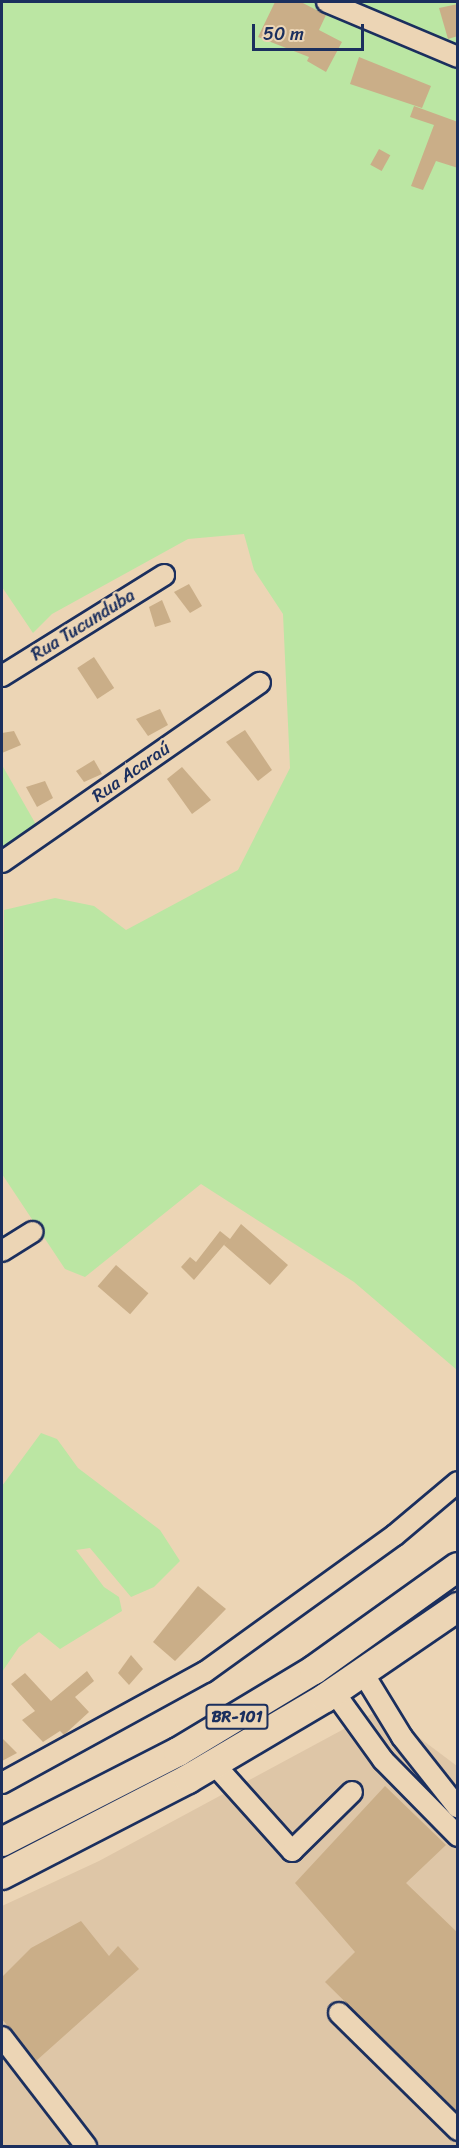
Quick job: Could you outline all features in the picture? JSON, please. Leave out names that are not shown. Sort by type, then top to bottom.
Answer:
[{"type":"highway","name":"BR-101","points":[[2,1842],[178,1752],[295,1682],[458,1567]]},
{"type":"highway","name":"BR-101","points":[[4,1875],[214,1764],[334,1692],[458,1607]]},
{"type":"street","points":[[327,2],[458,57]]},
{"type":"street","name":"Rua Tucunduba","points":[[2,676],[164,575]]},
{"type":"street","name":"Rua Acaraú","points":[[2,862],[260,683]]},
{"type":"street","points":[[2,1251],[33,1232]]},
{"type":"street","points":[[2,1783],[206,1672],[395,1535],[458,1482]]},
{"type":"street","points":[[363,1673],[402,1737],[458,1808]]},
{"type":"street","points":[[334,1692],[383,1760],[458,1836]]},
{"type":"street","points":[[214,1764],[292,1851],[352,1792]]},
{"type":"street","points":[[339,2013],[458,2130]]},
{"type":"street","points":[[2,2037],[86,2146]]},
{"type":"shaded area","points":[[381,1709],[457,1766],[457,2146],[2,2146],[2,1906],[99,1861]]},
{"type":"green space","points":[[2,2],[457,2],[457,1370],[354,1282],[201,1184],[85,1277],[65,1269],[2,1174],[4,910],[55,898],[94,906],[126,930],[238,870],[290,768],[283,614],[254,570],[244,534],[188,539],[52,614],[33,633],[2,587]]},
{"type":"green space","points":[[2,765],[38,828],[2,854]]},
{"type":"green space","points":[[41,1433],[57,1439],[78,1468],[160,1530],[180,1561],[154,1587],[131,1597],[90,1548],[76,1550],[104,1587],[119,1597],[122,1611],[60,1649],[39,1632],[19,1647],[2,1672],[2,1486]]},
{"type":"building","points":[[275,2],[301,2],[326,15],[319,30],[342,42],[326,72],[307,61],[309,57],[258,37]]},
{"type":"building","points":[[458,4],[458,36],[448,39],[439,8]]},
{"type":"building","points":[[359,57],[431,86],[422,108],[350,84]]},
{"type":"building","points":[[414,106],[458,122],[458,168],[436,161],[423,190],[411,186],[434,125],[410,117]]},
{"type":"building","points":[[379,149],[390,155],[382,171],[370,165]]},
{"type":"building","points":[[189,584],[202,606],[190,613],[174,592]]},
{"type":"building","points":[[162,600],[171,622],[155,627],[149,607]]},
{"type":"building","points":[[94,657],[114,688],[97,699],[77,668]]},
{"type":"building","points":[[160,709],[168,725],[148,736],[136,719]]},
{"type":"building","points":[[245,730],[272,770],[258,781],[226,742]]},
{"type":"building","points":[[14,731],[21,745],[2,753],[2,733]]},
{"type":"building","points":[[94,760],[102,774],[84,782],[76,771]]},
{"type":"building","points":[[182,767],[211,800],[192,814],[167,779]]},
{"type":"building","points":[[45,781],[53,798],[37,807],[26,787]]},
{"type":"building","points":[[241,1224],[288,1265],[270,1285],[224,1245],[229,1239],[194,1280],[181,1267],[190,1257],[196,1262],[220,1231],[230,1239]]},
{"type":"building","points":[[116,1265],[148,1293],[130,1314],[98,1286]]},
{"type":"building","points":[[198,1586],[226,1609],[175,1661],[153,1642]]},
{"type":"building","points":[[131,1655],[143,1669],[129,1685],[118,1673]]},
{"type":"building","points":[[87,1671],[94,1681],[75,1697],[89,1712],[64,1735],[60,1731],[43,1742],[22,1720],[35,1711],[11,1684],[25,1673],[51,1701]]},
{"type":"building","points":[[2,1738],[17,1753],[2,1761]]},
{"type":"building","points":[[385,1786],[446,1845],[406,1883],[458,1933],[458,2113],[325,1982],[355,1952],[295,1883]]},
{"type":"building","points":[[81,1921],[109,1956],[118,1946],[139,1969],[36,2061],[2,2019],[2,1977],[31,1948]]}]
